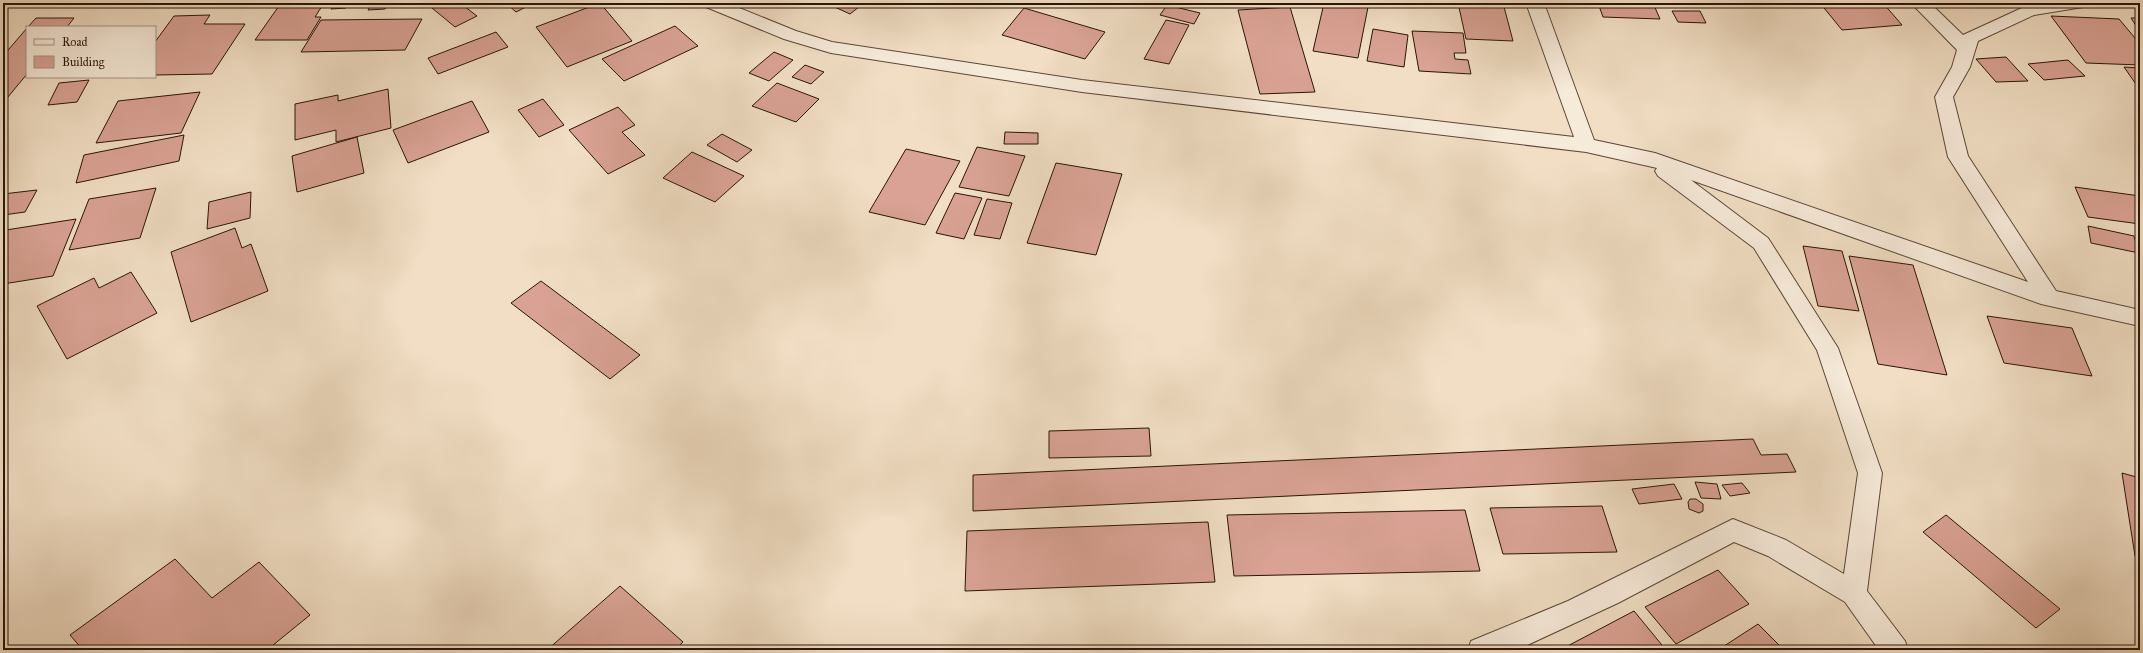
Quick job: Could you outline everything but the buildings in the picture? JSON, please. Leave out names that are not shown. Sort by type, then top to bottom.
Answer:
[{"type":"street","points":[[712,3],[734,7],[790,35],[831,47],[1074,85],[1586,145],[1648,158],[2049,298],[2140,318]]},
{"type":"street","points":[[1535,3],[1586,145]]},
{"type":"street","points":[[1920,3],[1967,49]]},
{"type":"street","points":[[2049,298],[1958,157],[1944,97],[1961,67],[1970,38],[2030,11],[2077,3]]},
{"type":"street","points":[[1648,158],[1761,242],[1827,348],[1870,473],[1854,594]]},
{"type":"street","points":[[1481,650],[1518,638],[1573,612],[1733,530],[1777,548],[1854,594],[1895,650]]}]
